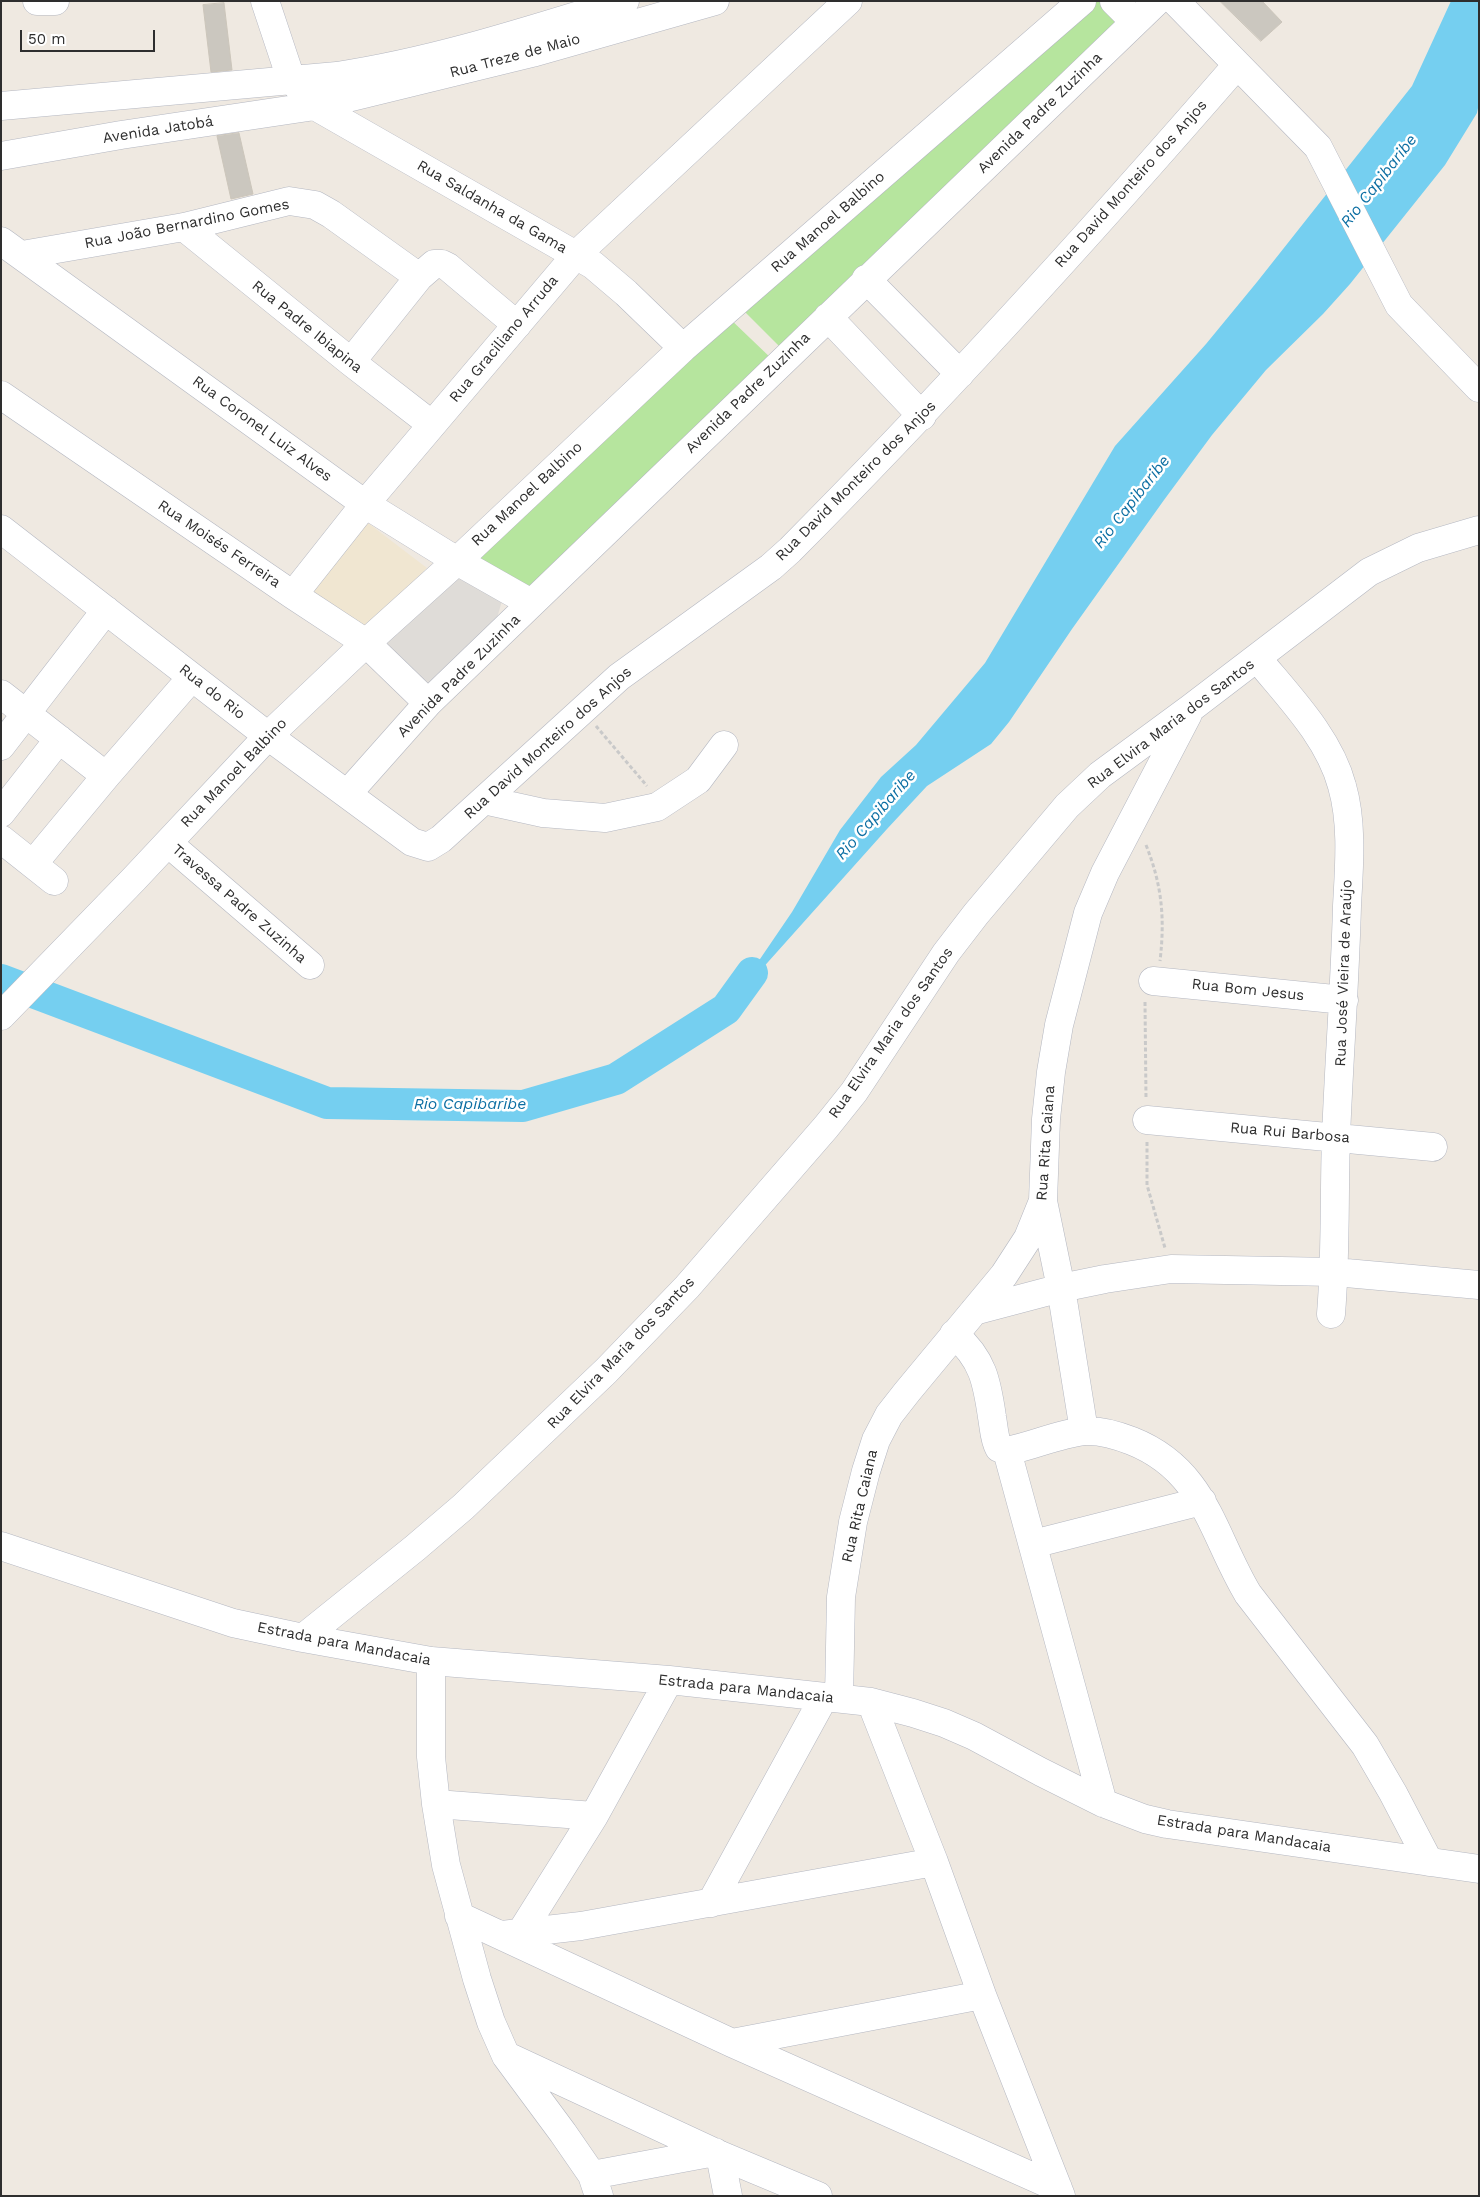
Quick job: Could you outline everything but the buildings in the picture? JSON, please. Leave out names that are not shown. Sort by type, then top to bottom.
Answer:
[{"type":"street","points":[[37,1],[55,1]]},
{"type":"street","points":[[1,106],[291,79],[265,1]]},
{"type":"street","name":"Rua Treze de Maio","points":[[291,79],[337,76],[389,68],[507,37],[626,1]]},
{"type":"street","name":"Rua Treze de Maio","points":[[315,106],[532,53],[715,1]]},
{"type":"street","name":"Rua Graciliano Arruda","points":[[293,595],[432,424],[576,254],[848,1]]},
{"type":"street","name":"Rua Manoel Balbino","points":[[1,1016],[134,880],[268,736],[366,643],[683,348],[1082,1]]},
{"type":"street","points":[[1114,1],[1135,22]]},
{"type":"street","name":"Avenida Padre Zuzinha","points":[[348,793],[428,703],[1157,1]]},
{"type":"street","points":[[1175,1],[1318,147],[1392,294],[1406,314],[1479,388]]},
{"type":"street","name":"Rua David Monteiro dos Anjos","points":[[428,847],[441,839],[619,676],[771,567],[922,416],[1147,169],[1237,65]]},
{"type":"street","name":"Rua Saldanha da Gama","points":[[291,79],[315,106],[576,254],[610,279],[683,348]]},
{"type":"street","points":[[109,96],[121,135]]},
{"type":"street","name":"Avenida Jatobá","points":[[1,156],[121,135],[315,106]]},
{"type":"street","name":"Rua João Bernardino Gomes","points":[[12,248],[184,227],[289,201],[315,205],[331,214],[419,277]]},
{"type":"street","name":"Rua Padre Ibiapina","points":[[184,227],[351,362],[432,424]]},
{"type":"street","name":"Rua Coronel Luiz Alves","points":[[12,248],[366,504],[531,603]]},
{"type":"street","points":[[351,362],[419,277],[430,266],[442,264],[517,325]]},
{"type":"street","points":[[866,280],[960,374]]},
{"type":"street","points":[[828,317],[922,416]]},
{"type":"street","name":"Rua Moisés Ferreira","points":[[1,395],[366,643],[428,703]]},
{"type":"street","name":"Rua do Rio","points":[[1,529],[268,736],[348,793],[412,842],[428,847]]},
{"type":"street","name":"Rua Elvira Maria dos Santos","points":[[303,1638],[463,1507],[510,1465],[650,1328],[798,1160],[854,1092],[946,953],[1067,806],[1100,775],[1192,708],[1370,572],[1418,548],[1479,530]]},
{"type":"street","points":[[1,746],[106,610]]},
{"type":"street","name":"Rua José Vieira de Araújo","points":[[1257,658],[1321,740],[1334,762],[1347,806],[1348,840],[1344,1000],[1336,1138],[1334,1272],[1331,1314]]},
{"type":"street","points":[[1,839],[44,873],[106,776],[192,677]]},
{"type":"street","points":[[1,694],[106,776]]},
{"type":"street","name":"Rua Rita Caiana","points":[[832,1697],[840,1597],[853,1522],[876,1440],[890,1416],[954,1334],[1004,1276],[1028,1238],[1044,1201],[1046,1119],[1051,1072],[1061,1016],[1088,913],[1105,873],[1192,708]]},
{"type":"street","points":[[1,813],[59,739]]},
{"type":"street","points":[[484,800],[543,813],[605,818],[657,807],[698,780],[724,745]]},
{"type":"street","name":"Travessa Padre Zuzinha","points":[[168,843],[310,965]]},
{"type":"street","name":"Rua Bom Jesus","points":[[1153,981],[1344,1000]]},
{"type":"street","name":"Rua Rui Barbosa","points":[[1147,1120],[1433,1147]]},
{"type":"street","points":[[1044,1201],[1061,1288],[1084,1431]]},
{"type":"street","points":[[974,1311],[1061,1288],[1104,1279],[1171,1269],[1334,1272],[1479,1285]]},
{"type":"street","points":[[954,1334],[967,1345],[981,1367],[987,1381],[996,1444],[999,1448],[1007,1452],[1084,1431],[1099,1431],[1143,1445],[1170,1461],[1188,1480],[1202,1501],[1234,1570],[1248,1594],[1364,1745],[1393,1793],[1429,1862]]},
{"type":"street","points":[[1007,1452],[1103,1802]]},
{"type":"street","points":[[1033,1544],[1202,1501]]},
{"type":"street","name":"Estrada para Mandacaia","points":[[1,1546],[234,1623],[303,1638],[432,1661],[669,1680],[871,1702],[913,1713],[974,1736],[1041,1772],[1103,1802],[1145,1819],[1167,1824],[1479,1869]]},
{"type":"street","points":[[432,1661],[431,1757],[436,1804],[446,1865],[459,1916],[491,2022],[506,2056],[563,2132],[596,2186],[718,2154]]},
{"type":"street","points":[[510,1935],[594,1816],[669,1680]]},
{"type":"street","points":[[711,1903],[832,1697]]},
{"type":"street","points":[[871,1702],[934,1862],[982,1995],[1060,2192]]},
{"type":"street","points":[[436,1804],[594,1816]]},
{"type":"street","points":[[510,1935],[581,1926],[934,1862]]},
{"type":"street","points":[[459,1916],[510,1935],[732,2043],[1060,2192]]},
{"type":"street","points":[[732,2043],[982,1995]]},
{"type":"street","points":[[506,2056],[718,2154],[818,2196]]},
{"type":"street","points":[[718,2154],[728,2196]]},
{"type":"path","points":[[583,710],[662,803]]},
{"type":"path","points":[[1134,816],[1156,870],[1164,927],[1160,964],[1145,999],[1147,1185],[1171,1269]]},
{"type":"shaded area","points":[[368,523],[427,568],[363,632],[303,593]]},
{"type":"shaded area","points":[[462,569],[502,601],[497,618],[429,683],[385,641]]},
{"type":"green space","points":[[1089,1],[1106,1],[1128,22],[785,352],[739,306]]},
{"type":"green space","points":[[727,316],[774,361],[532,599],[464,559]]},
{"type":"water","points":[[1451,1],[1479,1],[1479,103],[1477,113],[1445,165],[1350,284],[1323,314],[1266,370],[1212,435],[1072,629],[1009,722],[991,744],[927,786],[726,1009],[792,912],[840,830],[881,777],[916,745],[985,663],[1115,446],[1206,344],[1412,86]]},
{"type":"waterway","name":"Rio Capibaribe","points":[[1,980],[327,1103],[523,1106],[616,1079],[726,1009],[752,973]]}]
